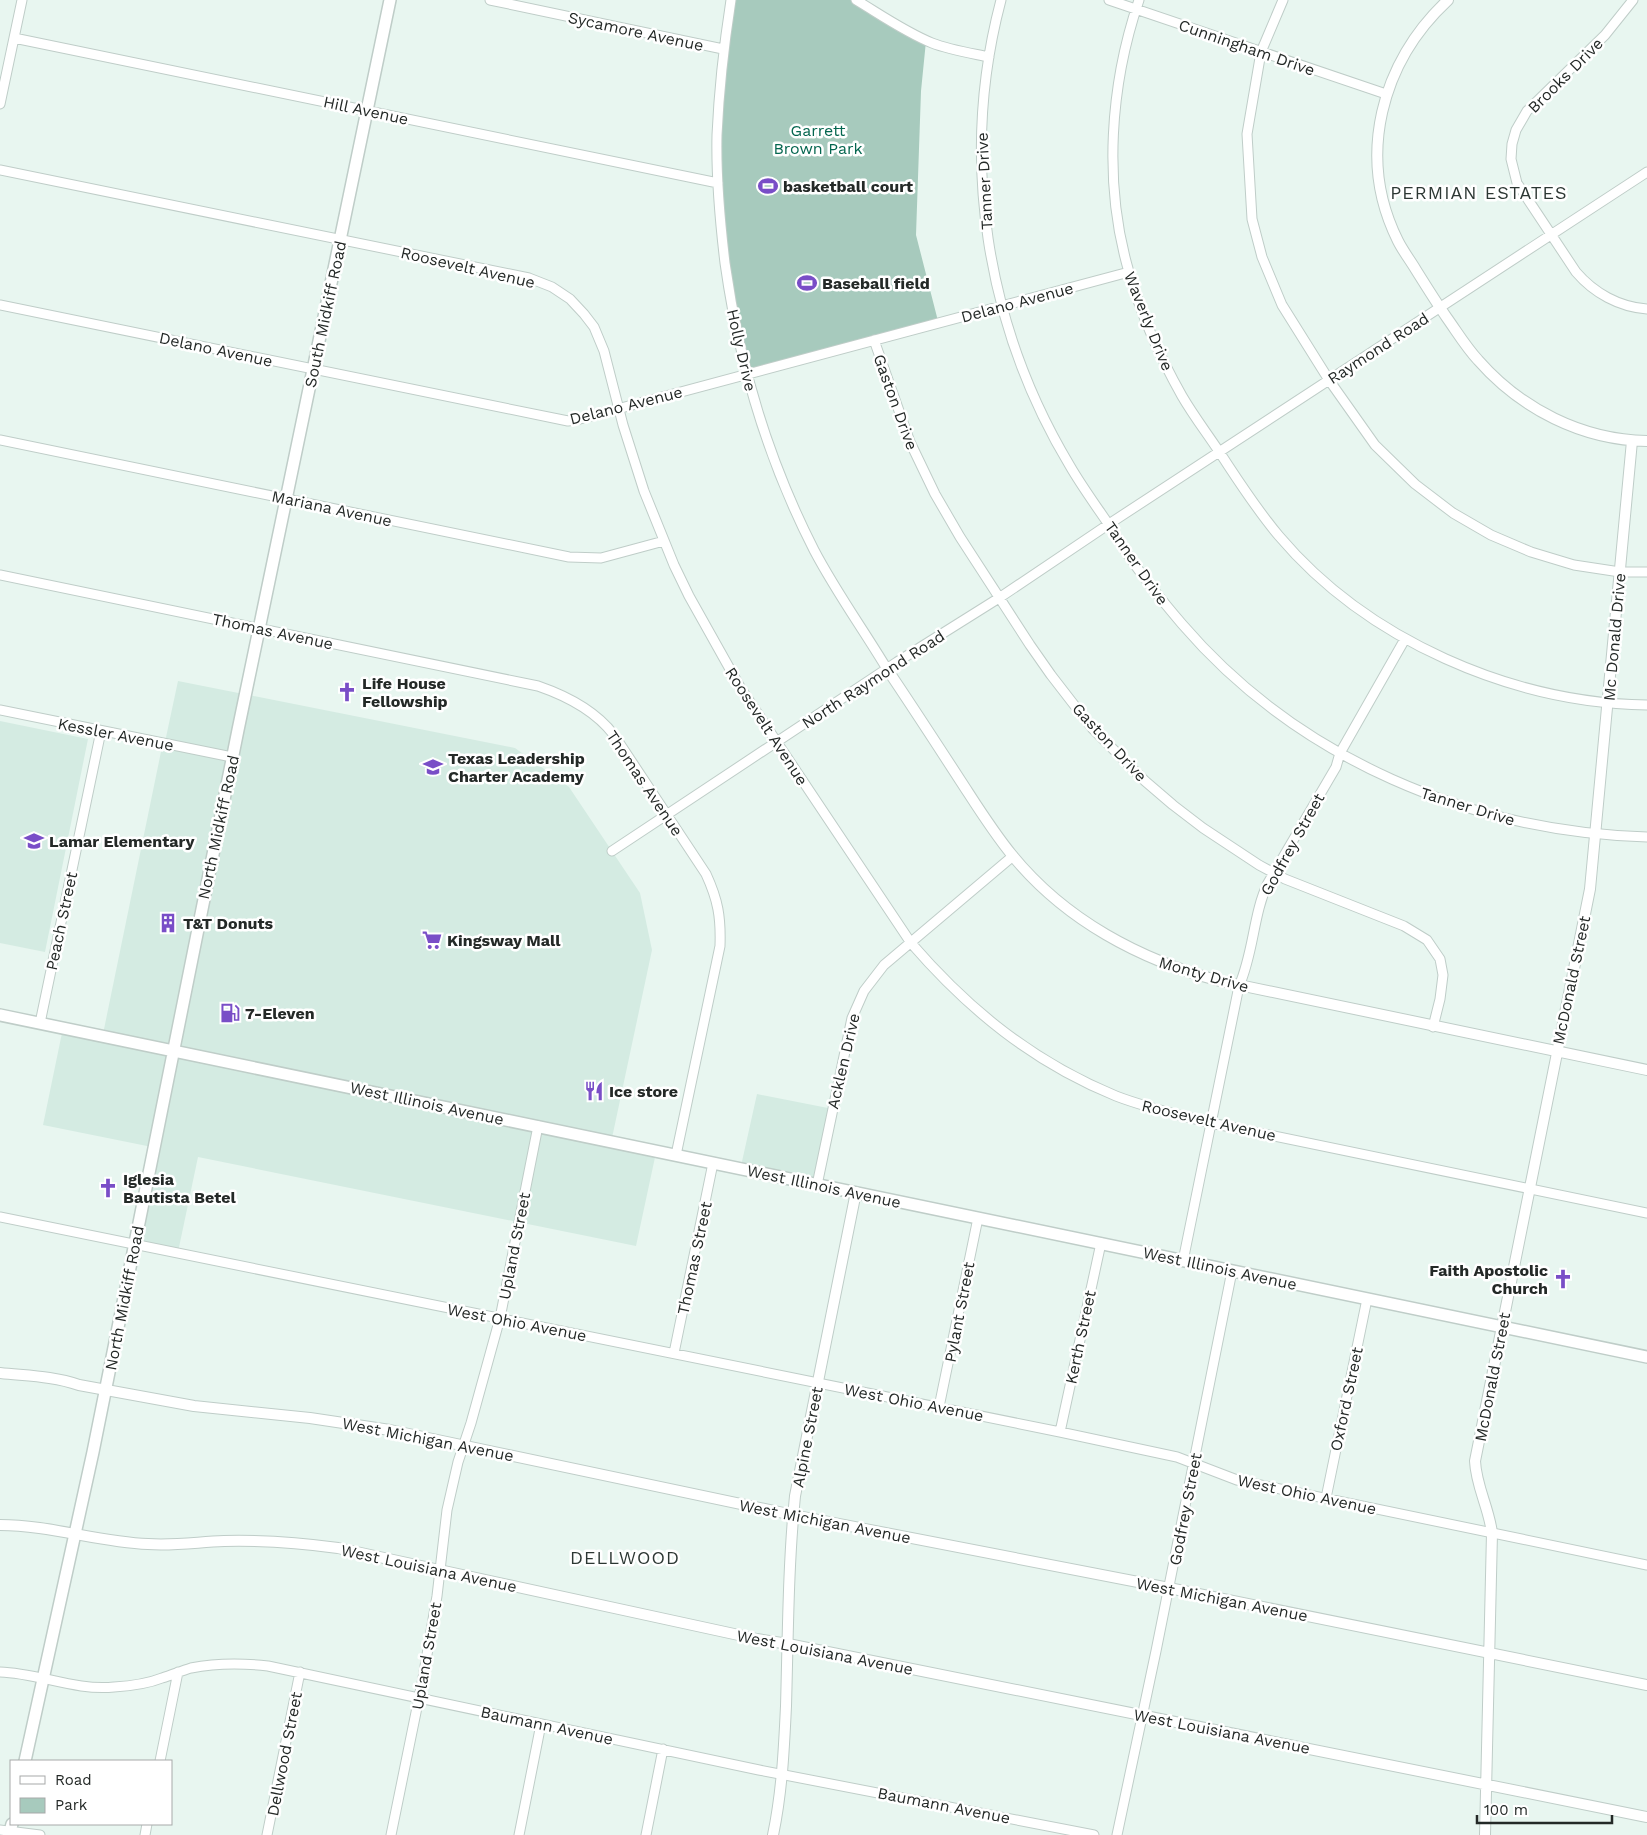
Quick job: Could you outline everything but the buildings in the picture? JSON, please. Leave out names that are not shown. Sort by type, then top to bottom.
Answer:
[{"type":"main road","name":"South Midkiff Road","points":[[259,627],[390,0]]},
{"type":"main road","name":"North Midkiff Road","points":[[25,1760],[105,1390],[259,627]]},
{"type":"main road","name":"West Illinois Avenue","points":[[0,1015],[1647,1358]]},
{"type":"street","points":[[0,104],[22,0]]},
{"type":"street","name":"Sycamore Avenue","points":[[490,0],[724,49]]},
{"type":"street","name":"Holly Drive","points":[[731,0],[724,49],[717,135],[718,182],[721,231],[727,279],[746,374],[764,435],[787,493],[804,529],[845,604],[887,669]]},
{"type":"street","points":[[856,0],[901,28],[931,43],[949,49],[989,56]]},
{"type":"street","name":"Tanner Drive","points":[[1001,0],[989,56],[982,121],[982,192],[988,244],[1001,306],[1024,373],[1042,415],[1069,465],[1146,581],[1182,625],[1206,650],[1266,703],[1302,729],[1374,772],[1414,790],[1475,811],[1545,828],[1647,837]]},
{"type":"street","name":"Cunningham Drive","points":[[1109,0],[1386,94]]},
{"type":"street","name":"Waverly Drive","points":[[1139,0],[1122,62],[1114,128],[1115,194],[1120,235],[1129,272],[1150,332],[1200,426],[1256,508],[1298,556],[1353,604],[1405,638],[1452,662],[1494,679],[1545,693],[1608,703],[1647,705]]},
{"type":"street","points":[[1283,0],[1261,52],[1247,134],[1252,218],[1262,257],[1282,305],[1329,380],[1375,446],[1416,484],[1454,513],[1491,535],[1531,552],[1574,565],[1620,572],[1647,572]]},
{"type":"street","points":[[1448,0],[1416,35],[1403,56],[1386,94],[1378,131],[1378,172],[1385,209],[1398,241],[1440,308],[1477,359],[1500,384],[1522,401],[1546,415],[1576,428],[1598,434],[1647,441]]},
{"type":"street","name":"Brooks Drive","points":[[1633,0],[1599,41],[1533,105],[1516,130],[1511,159],[1514,175],[1521,190],[1550,236],[1576,272],[1595,290],[1624,305],[1647,309]]},
{"type":"street","name":"Hill Avenue","points":[[14,38],[718,182]]},
{"type":"street","name":"Roosevelt Avenue","points":[[0,170],[529,278],[559,292],[584,314],[597,334],[604,351],[618,408],[644,491],[689,596],[714,642],[736,679],[911,943],[963,999],[1003,1032],[1039,1057],[1069,1074],[1116,1095],[1157,1110],[1211,1123],[1647,1213]]},
{"type":"street","name":"Raymond Road","points":[[1109,524],[1647,172]]},
{"type":"street","name":"Delano Avenue","points":[[0,305],[561,420],[580,419],[1129,272]]},
{"type":"street","name":"Gaston Drive","points":[[874,340],[910,442],[935,494],[960,537],[1051,675],[1092,728],[1173,805],[1223,842],[1274,873],[1404,926],[1427,940],[1440,959],[1443,975],[1440,999],[1433,1026]]},
{"type":"street","name":"Mariana Avenue","points":[[0,440],[569,557],[601,558],[664,541]]},
{"type":"street","name":"Mc Donald Drive","points":[[1596,834],[1632,440]]},
{"type":"street","name":"North Raymond Road","points":[[612,851],[887,669],[1000,598],[1109,524]]},
{"type":"street","name":"Thomas Avenue","points":[[0,574],[538,686],[557,692],[585,708],[612,732],[709,879],[718,903],[721,932],[719,950],[676,1155]]},
{"type":"street","points":[[1340,753],[1405,638]]},
{"type":"street","name":"Monty Drive","points":[[887,669],[992,828],[1013,856],[1065,907],[1115,940],[1150,958],[1182,970],[1239,986],[1647,1070]]},
{"type":"street","name":"Kessler Avenue","points":[[0,710],[232,757]]},
{"type":"street","name":"Peach Street","points":[[40,1023],[101,731]]},
{"type":"street","name":"Godfrey Street","points":[[1182,1261],[1239,986],[1245,972],[1259,905],[1265,888],[1336,767],[1340,753]]},
{"type":"street","name":"McDonald Street","points":[[1485,1835],[1492,1533],[1478,1481],[1475,1461],[1587,902],[1596,834]]},
{"type":"street","name":"Acklen Drive","points":[[817,1185],[852,1018],[864,991],[880,969],[1013,856]]},
{"type":"street","name":"Upland Street","points":[[391,1835],[419,1698],[435,1605],[447,1510],[463,1445],[471,1423],[500,1318],[538,1126]]},
{"type":"street","name":"Thomas Street","points":[[674,1354],[713,1163]]},
{"type":"street","name":"Alpine Street","points":[[773,1835],[782,1773],[791,1537],[795,1496],[856,1192]]},
{"type":"street","name":"West Ohio Avenue","points":[[0,1217],[1060,1432],[1178,1457],[1237,1480],[1647,1564]]},
{"type":"street","name":"Pylant Street","points":[[939,1407],[978,1218]]},
{"type":"street","name":"Kerth Street","points":[[1060,1432],[1100,1243]]},
{"type":"street","name":"Godfrey Street","points":[[1117,1835],[1169,1588],[1232,1271]]},
{"type":"street","name":"Oxford Street","points":[[1326,1498],[1367,1299]]},
{"type":"street","name":"West Michigan Avenue","points":[[0,1373],[30,1375],[194,1406],[363,1425],[444,1440],[793,1516],[1169,1588],[1647,1685]]},
{"type":"street","name":"West Louisiana Avenue","points":[[0,1525],[31,1527],[110,1541],[149,1544],[190,1544],[226,1541],[289,1543],[338,1548],[757,1639],[1143,1714],[1647,1817]]},
{"type":"street","name":"Baumann Avenue","points":[[0,1672],[75,1685],[113,1687],[148,1682],[178,1672],[209,1665],[268,1666],[663,1749],[1094,1835]]},
{"type":"street","points":[[160,1760],[178,1672]]},
{"type":"street","name":"Dellwood Street","points":[[268,1835],[300,1672]]},
{"type":"street","points":[[519,1835],[541,1724]]},
{"type":"street","points":[[646,1835],[663,1749]]},
{"type":"street","points":[[8,1830],[40,1835]]},
{"type":"shaded area","points":[[178,681],[515,748],[569,787],[640,893],[652,950],[612,1138],[657,1148],[636,1246],[198,1157],[178,1252],[138,1244],[152,1147],[43,1125],[63,1028],[103,1034],[163,742],[165,742]]},
{"type":"shaded area","name":"Lamar Elementary","points":[[0,721],[88,739],[45,952],[0,943]]},
{"type":"shaded area","points":[[757,1094],[833,1109],[819,1182],[741,1166]]},
{"type":"green space","name":"Garrett Brown Park","points":[[731,0],[857,0],[926,41],[921,91],[916,235],[938,321],[746,374],[739,343],[717,161]]},
{"type":"place","name":"basketball court","points":[[768,186]]},
{"type":"place","name":"Baseball field","points":[[807,283]]},
{"type":"place","name":"Life House Fellowship","points":[[347,692]]},
{"type":"place","name":"Texas Leadership Charter Academy","points":[[433,767]]},
{"type":"place","name":"Lamar Elementary","points":[[34,841]]},
{"type":"place","name":"T&T Donuts","points":[[168,923]]},
{"type":"place","name":"Kingsway Mall","points":[[432,940]]},
{"type":"place","name":"7-Eleven","points":[[230,1013]]},
{"type":"place","name":"Ice store","points":[[594,1091]]},
{"type":"place","name":"Iglesia Bautista Betel","points":[[108,1188]]},
{"type":"place","name":"Faith Apostolic Church","points":[[1563,1279]]},
{"type":"district","name":"PERMIAN ESTATES","points":[[1479,193]]},
{"type":"district","name":"DELLWOOD","points":[[625,1558]]}]
